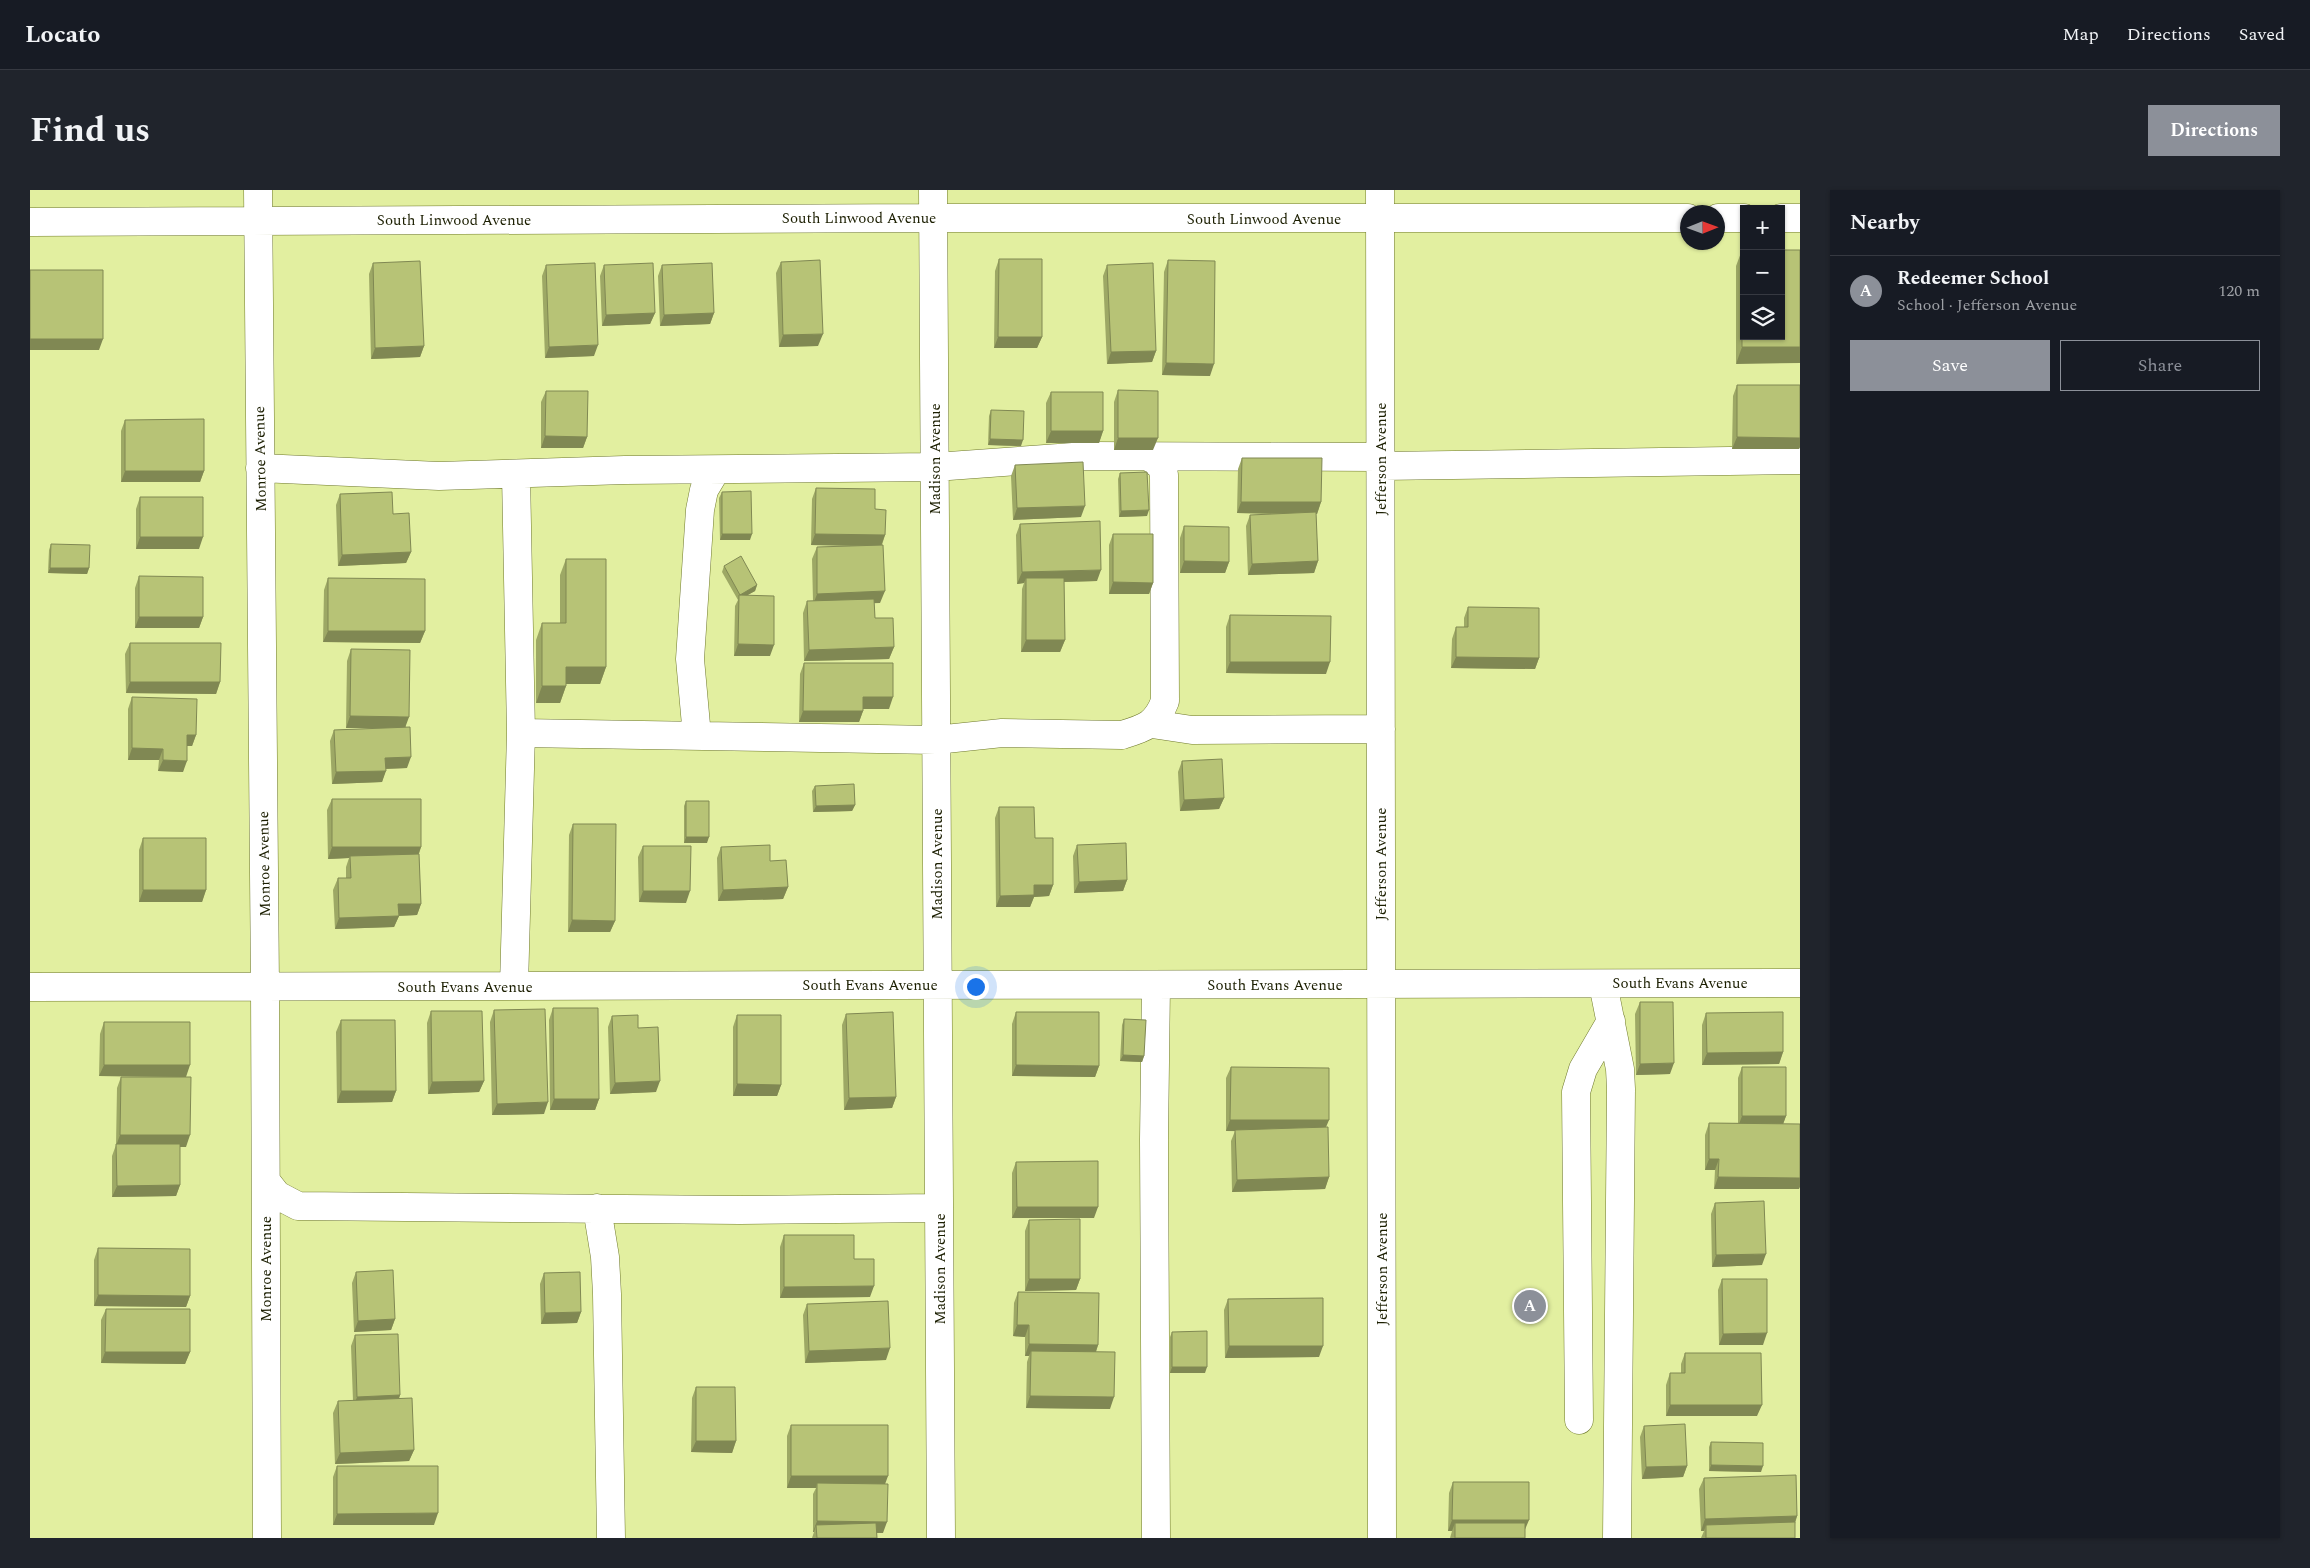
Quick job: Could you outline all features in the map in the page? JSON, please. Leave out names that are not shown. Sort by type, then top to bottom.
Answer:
[{"type":"street","name":"Monroe Avenue","points":[[258,190],[265,987],[267,1538]]},
{"type":"street","name":"Madison Avenue","points":[[933,190],[941,1538]]},
{"type":"street","name":"Jefferson Avenue","points":[[1380,190],[1382,1538]]},
{"type":"street","name":"South Linwood Avenue","points":[[30,222],[934,218],[1680,218]]},
{"type":"street","points":[[1725,218],[1740,218]]},
{"type":"street","points":[[1785,218],[1800,218]]},
{"type":"street","points":[[260,468],[439,476],[935,467],[1087,456],[1381,461],[1800,460]]},
{"type":"street","points":[[1150,457],[1162,466],[1164,475],[1165,701],[1152,724]]},
{"type":"street","points":[[697,736],[690,659],[700,510],[704,490],[716,470]]},
{"type":"street","points":[[514,986],[521,733],[516,474]]},
{"type":"street","points":[[521,733],[936,740],[1002,733],[1122,735],[1152,724],[1192,730],[1381,729]]},
{"type":"street","name":"South Evans Avenue","points":[[30,987],[1800,983]]},
{"type":"street","points":[[1603,984],[1612,1021],[1621,1089],[1617,1538]]},
{"type":"street","points":[[1156,985],[1154,1140],[1156,1538]]},
{"type":"street","points":[[1579,1420],[1576,1092],[1583,1068],[1612,1021]]},
{"type":"street","points":[[266,1181],[277,1195],[298,1206],[740,1210],[939,1208]]},
{"type":"street","points":[[597,1208],[605,1257],[607,1285],[611,1538]]},
{"type":"building","points":[[1785,250],[1800,250],[1800,347],[1742,347],[1742,340],[1785,340]]},
{"type":"building","points":[[999,259],[1042,259],[1042,337],[998,337]]},
{"type":"building","points":[[820,260],[823,334],[783,335],[781,262]]},
{"type":"building","points":[[1168,260],[1215,261],[1214,364],[1166,363]]},
{"type":"building","points":[[420,261],[424,346],[375,348],[373,263]]},
{"type":"building","points":[[595,263],[598,345],[549,347],[546,265]]},
{"type":"building","points":[[653,263],[655,313],[606,315],[604,265]]},
{"type":"building","points":[[712,263],[714,313],[664,315],[662,265]]},
{"type":"building","points":[[1153,263],[1156,351],[1111,352],[1107,265]]},
{"type":"building","points":[[30,270],[103,270],[103,339],[30,339]]},
{"type":"building","points":[[1737,385],[1800,385],[1800,438],[1737,437]]},
{"type":"building","points":[[1118,390],[1158,391],[1158,438],[1118,438]]},
{"type":"building","points":[[546,391],[588,391],[587,437],[545,436]]},
{"type":"building","points":[[1051,392],[1103,392],[1103,431],[1051,431]]},
{"type":"building","points":[[991,410],[1024,411],[1023,440],[990,439]]},
{"type":"building","points":[[204,419],[204,471],[125,471],[125,420]]},
{"type":"building","points":[[1242,458],[1322,458],[1321,502],[1241,502]]},
{"type":"building","points":[[1083,462],[1085,506],[1017,508],[1015,465]]},
{"type":"building","points":[[1147,472],[1149,510],[1121,511],[1120,473]]},
{"type":"building","points":[[816,488],[875,489],[875,509],[886,510],[885,535],[815,534]]},
{"type":"building","points":[[751,491],[752,534],[722,534],[722,492]]},
{"type":"building","points":[[392,492],[393,514],[409,513],[411,552],[342,555],[340,494]]},
{"type":"building","points":[[140,497],[203,497],[203,537],[140,537]]},
{"type":"building","points":[[1316,512],[1318,561],[1252,564],[1250,515]]},
{"type":"building","points":[[1100,521],[1101,570],[1022,572],[1020,524]]},
{"type":"building","points":[[1184,526],[1229,527],[1229,562],[1184,561]]},
{"type":"building","points":[[1113,534],[1153,534],[1153,583],[1113,582]]},
{"type":"building","points":[[51,544],[90,545],[89,568],[50,568]]},
{"type":"building","points":[[883,545],[885,591],[817,594],[817,547]]},
{"type":"building","points":[[741,556],[757,585],[740,595],[724,566]]},
{"type":"building","points":[[566,559],[606,559],[606,667],[566,667],[566,686],[542,686],[542,623],[566,623]]},
{"type":"building","points":[[139,576],[203,577],[203,617],[139,617]]},
{"type":"building","points":[[328,578],[425,579],[425,631],[328,631]]},
{"type":"building","points":[[1026,578],[1064,578],[1065,640],[1026,640]]},
{"type":"building","points":[[739,595],[774,596],[774,645],[738,644]]},
{"type":"building","points":[[874,599],[875,618],[893,618],[894,647],[809,650],[807,601]]},
{"type":"building","points":[[1468,607],[1539,608],[1539,658],[1456,657],[1456,627],[1468,627]]},
{"type":"building","points":[[1230,615],[1331,616],[1330,662],[1230,662]]},
{"type":"building","points":[[130,643],[221,643],[220,682],[130,682]]},
{"type":"building","points":[[351,649],[410,650],[409,717],[350,716]]},
{"type":"building","points":[[804,663],[893,663],[893,697],[863,697],[863,711],[803,711]]},
{"type":"building","points":[[132,697],[197,699],[196,735],[187,735],[187,761],[163,760],[163,749],[132,748]]},
{"type":"building","points":[[410,727],[411,757],[385,758],[386,771],[336,772],[334,730]]},
{"type":"building","points":[[1222,759],[1224,798],[1184,800],[1182,761]]},
{"type":"building","points":[[854,784],[855,805],[816,806],[815,786]]},
{"type":"building","points":[[332,799],[421,799],[421,847],[332,847]]},
{"type":"building","points":[[686,801],[709,801],[709,837],[686,837]]},
{"type":"building","points":[[999,807],[1034,807],[1035,838],[1053,838],[1053,885],[1034,885],[1034,895],[1000,896]]},
{"type":"building","points":[[573,824],[616,824],[615,921],[572,920]]},
{"type":"building","points":[[143,838],[206,838],[206,890],[143,890]]},
{"type":"building","points":[[1126,843],[1127,880],[1079,882],[1077,845]]},
{"type":"building","points":[[770,845],[770,861],[786,860],[788,887],[723,890],[721,847]]},
{"type":"building","points":[[643,846],[691,846],[690,891],[643,891]]},
{"type":"building","points":[[419,854],[421,904],[398,904],[399,916],[339,918],[338,878],[351,878],[350,856]]},
{"type":"building","points":[[1640,1002],[1673,1002],[1674,1063],[1640,1064]]},
{"type":"building","points":[[553,1008],[598,1008],[599,1099],[554,1099]]},
{"type":"building","points":[[545,1009],[548,1102],[497,1104],[494,1010]]},
{"type":"building","points":[[431,1011],[482,1011],[484,1081],[432,1082]]},
{"type":"building","points":[[893,1012],[896,1097],[849,1098],[846,1014]]},
{"type":"building","points":[[1016,1012],[1099,1012],[1099,1066],[1016,1065]]},
{"type":"building","points":[[1783,1012],[1783,1052],[1707,1053],[1706,1013]]},
{"type":"building","points":[[638,1015],[638,1028],[658,1027],[660,1081],[615,1083],[612,1016]]},
{"type":"building","points":[[737,1015],[781,1015],[781,1085],[737,1084]]},
{"type":"building","points":[[1124,1019],[1146,1020],[1144,1056],[1123,1055]]},
{"type":"building","points":[[341,1020],[395,1020],[396,1091],[341,1091]]},
{"type":"building","points":[[104,1022],[190,1022],[190,1065],[104,1065]]},
{"type":"building","points":[[1231,1067],[1329,1068],[1329,1120],[1230,1120]]},
{"type":"building","points":[[1742,1067],[1786,1067],[1786,1116],[1742,1116]]},
{"type":"building","points":[[121,1077],[191,1077],[190,1135],[120,1135]]},
{"type":"building","points":[[1709,1123],[1800,1124],[1800,1178],[1718,1177],[1719,1159],[1709,1159]]},
{"type":"building","points":[[1328,1127],[1329,1177],[1237,1180],[1235,1130]]},
{"type":"building","points":[[116,1144],[180,1144],[180,1185],[117,1186]]},
{"type":"building","points":[[1098,1161],[1098,1207],[1017,1207],[1016,1162]]},
{"type":"building","points":[[1764,1201],[1766,1254],[1716,1255],[1715,1203]]},
{"type":"building","points":[[1080,1219],[1080,1279],[1029,1279],[1029,1220]]},
{"type":"building","points":[[784,1235],[854,1235],[854,1259],[874,1259],[874,1286],[784,1287]]},
{"type":"building","points":[[98,1248],[190,1249],[190,1296],[98,1295]]},
{"type":"building","points":[[393,1270],[395,1319],[358,1321],[356,1272]]},
{"type":"building","points":[[580,1272],[581,1312],[545,1313],[544,1273]]},
{"type":"building","points":[[1722,1279],[1767,1279],[1767,1333],[1723,1334]]},
{"type":"building","points":[[1018,1292],[1099,1293],[1098,1345],[1029,1344],[1029,1325],[1017,1325]]},
{"type":"building","points":[[1323,1298],[1323,1346],[1229,1346],[1228,1299]]},
{"type":"building","points":[[888,1301],[890,1348],[809,1351],[807,1304]]},
{"type":"building","points":[[106,1309],[190,1309],[190,1352],[105,1352]]},
{"type":"building","points":[[1207,1331],[1207,1367],[1172,1367],[1172,1332]]},
{"type":"building","points":[[398,1334],[400,1395],[357,1397],[355,1335]]},
{"type":"building","points":[[1031,1351],[1115,1352],[1114,1397],[1030,1396]]},
{"type":"building","points":[[1685,1353],[1761,1353],[1762,1405],[1670,1405],[1670,1373],[1685,1373]]},
{"type":"building","points":[[696,1387],[735,1387],[736,1441],[696,1441]]},
{"type":"building","points":[[412,1398],[414,1450],[340,1453],[338,1401]]},
{"type":"building","points":[[1685,1424],[1687,1466],[1646,1467],[1644,1426]]},
{"type":"building","points":[[791,1425],[888,1425],[888,1476],[791,1476]]},
{"type":"building","points":[[1711,1442],[1763,1443],[1763,1466],[1711,1465]]},
{"type":"building","points":[[337,1466],[438,1466],[438,1513],[337,1514]]},
{"type":"building","points":[[1796,1475],[1797,1516],[1705,1519],[1704,1478]]},
{"type":"building","points":[[1453,1482],[1529,1482],[1529,1520],[1452,1520]]},
{"type":"building","points":[[817,1483],[888,1484],[887,1522],[817,1521]]},
{"type":"building","points":[[1795,1522],[1795,1538],[1706,1538],[1706,1525]]},
{"type":"building","points":[[876,1523],[877,1538],[817,1538],[816,1525]]},
{"type":"building","points":[[1455,1523],[1525,1523],[1525,1538],[1455,1538]]},
{"type":"place","name":"Redeemer School","points":[[1530,1306]]}]
